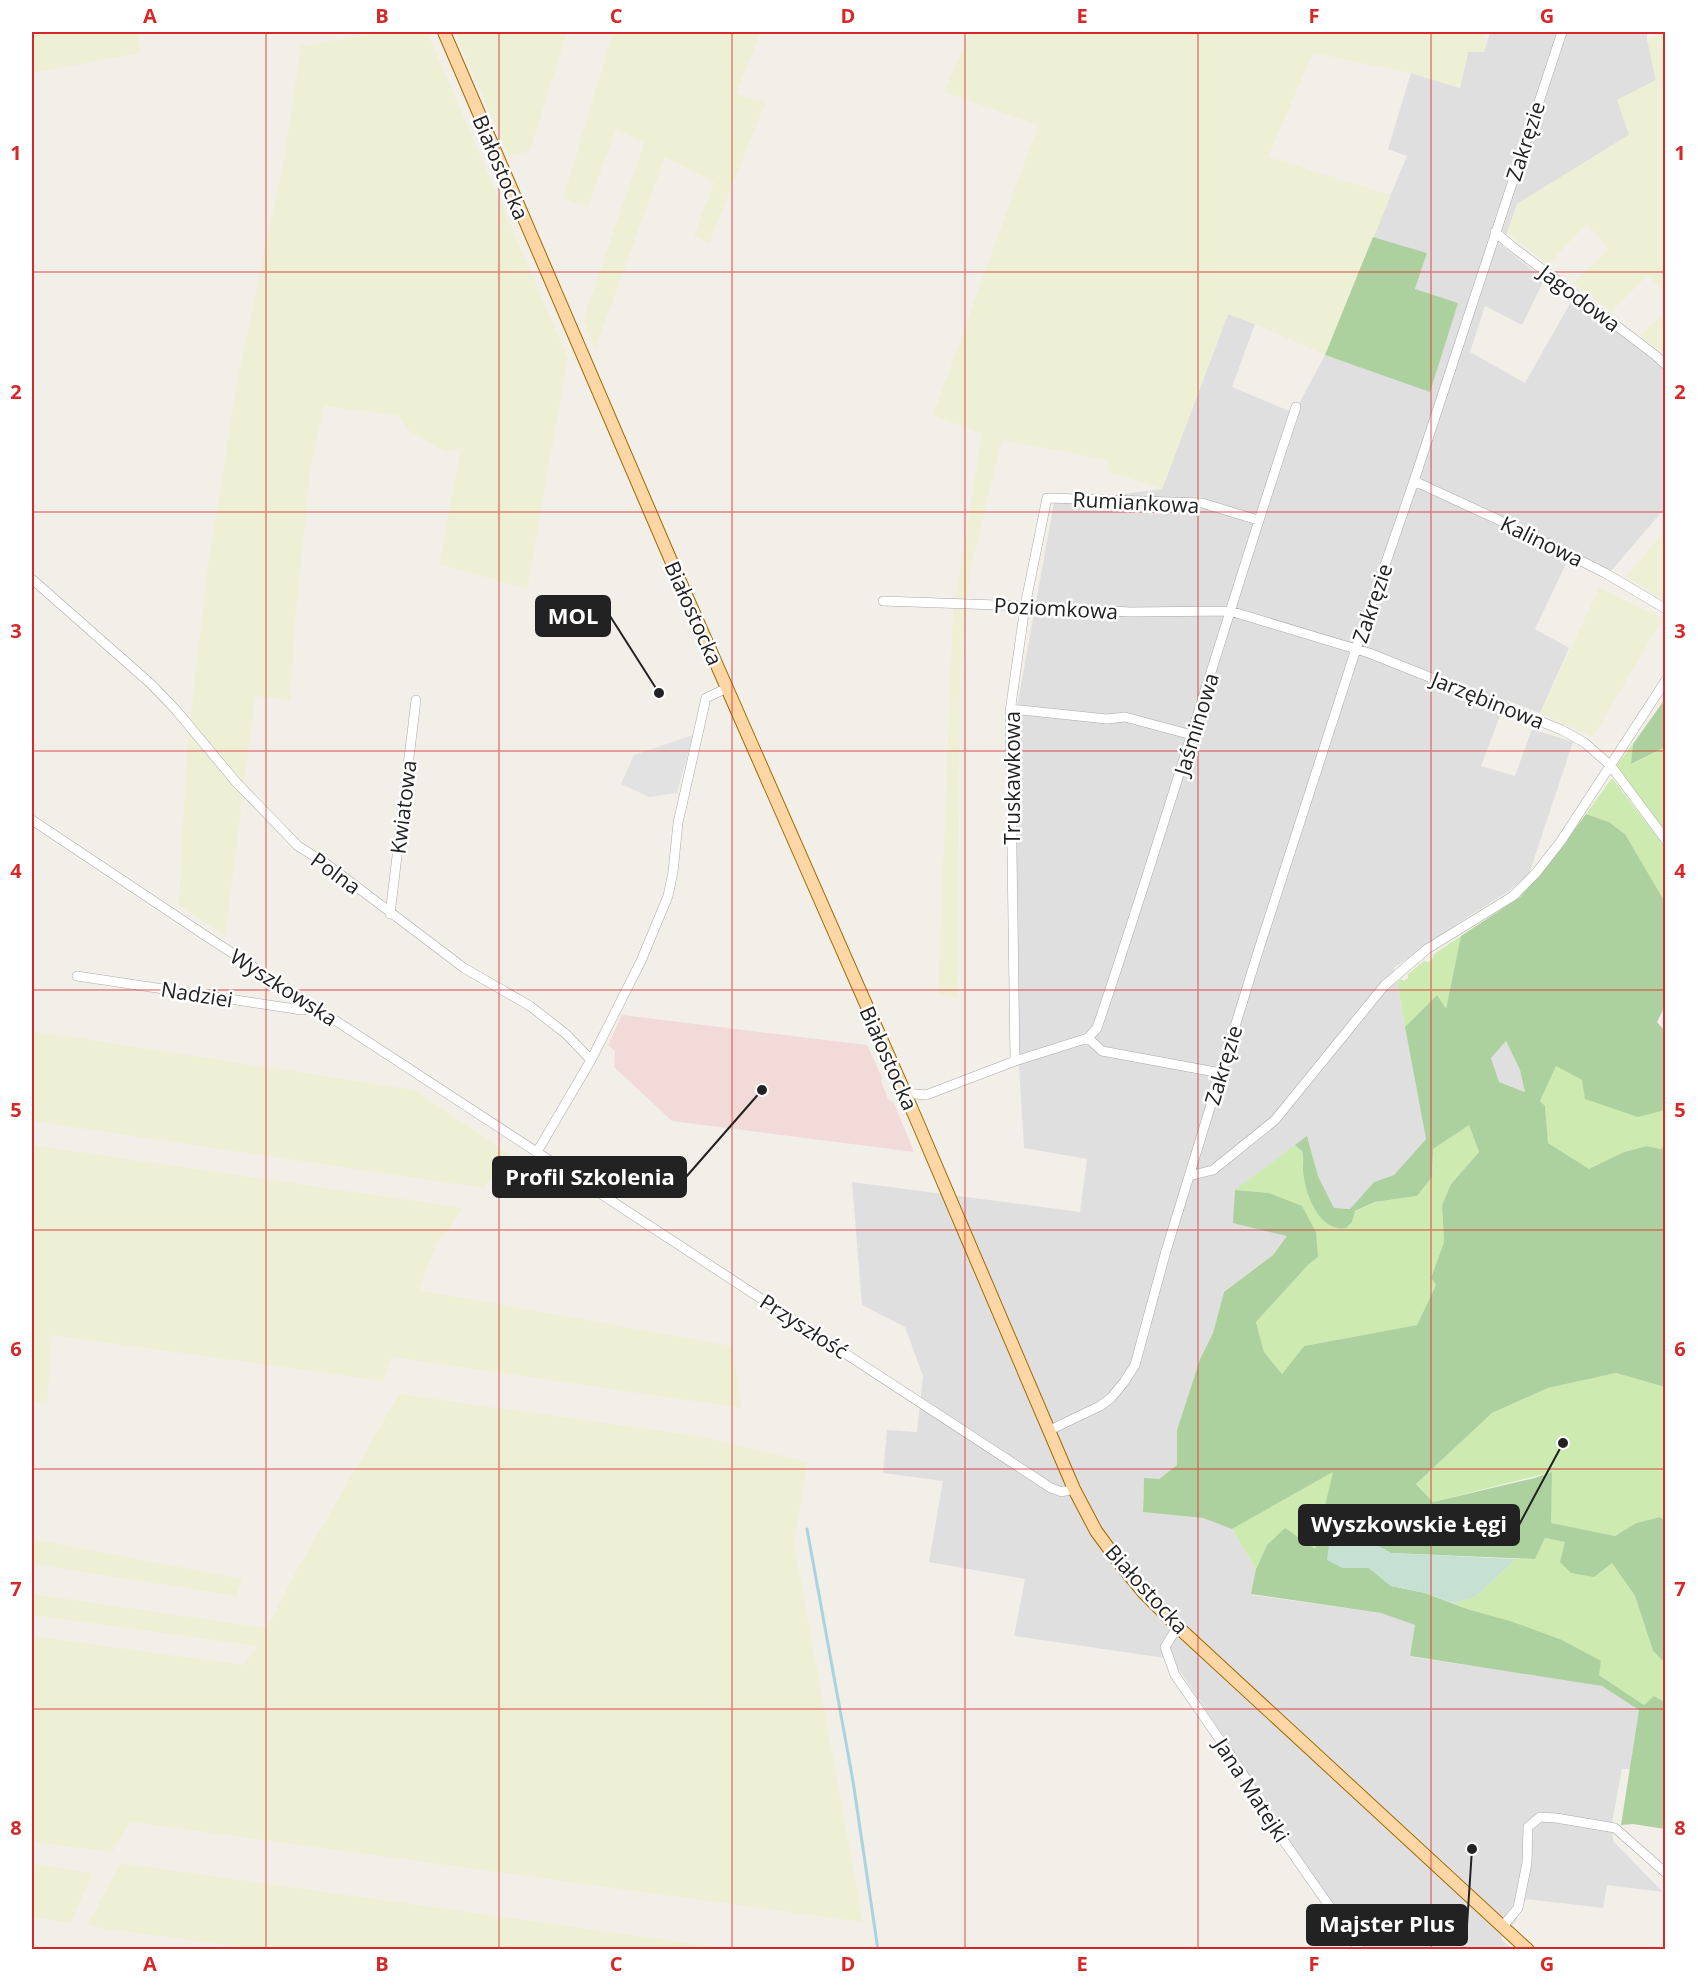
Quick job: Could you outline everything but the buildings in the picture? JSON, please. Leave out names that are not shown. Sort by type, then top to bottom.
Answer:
[{"type":"main road","name":"Białostocka","points":[[444,32],[727,688],[905,1093],[1074,1489],[1096,1531],[1132,1580],[1179,1628],[1528,1950]]},
{"type":"street","name":"Zakręzie","points":[[1050,1430],[1100,1406],[1118,1390],[1135,1365],[1189,1176],[1356,650],[1414,482],[1562,32]]},
{"type":"street","name":"Jagodowa","points":[[1495,232],[1647,348],[1665,365]]},
{"type":"street","name":"Jaśminowa","points":[[1088,1038],[1097,1028],[1144,888],[1258,520],[1296,406]]},
{"type":"street","name":"Kalinowa","points":[[1414,482],[1514,526],[1605,573],[1665,609]]},
{"type":"street","name":"Rumiankowa","points":[[1047,498],[1202,503],[1258,520]]},
{"type":"street","name":"Truskawkowa","points":[[1015,1061],[1011,709],[1025,606],[1047,498]]},
{"type":"street","name":"Polna","points":[[32,579],[151,684],[176,710],[236,782],[298,846],[328,865],[464,968],[530,1006],[566,1034],[591,1059]]},
{"type":"street","name":"Poziomkowa","points":[[883,602],[1130,612],[1230,611],[1356,650]]},
{"type":"street","name":"Jarzębinowa","points":[[1356,650],[1370,653],[1562,730],[1585,742],[1611,766]]},
{"type":"street","points":[[1189,1176],[1214,1170],[1275,1120],[1384,986],[1427,950],[1513,896],[1536,873],[1561,841],[1665,680]]},
{"type":"street","points":[[537,1152],[591,1059],[641,961],[668,896],[678,823],[706,698],[727,688]]},
{"type":"street","name":"Kwiatowa","points":[[390,914],[416,700]]},
{"type":"street","points":[[1011,709],[1107,719],[1125,717],[1192,735]]},
{"type":"street","points":[[1611,766],[1665,840]]},
{"type":"street","name":"Wyszkowska","points":[[32,820],[537,1152]]},
{"type":"street","name":"Nadziei","points":[[77,976],[302,1010],[316,1007]]},
{"type":"street","points":[[905,1093],[926,1095],[1015,1061],[1088,1038],[1102,1051],[1221,1073]]},
{"type":"street","name":"Przyszłość","points":[[537,1152],[1051,1488],[1062,1492],[1074,1489]]},
{"type":"street","name":"Jana Matejki","points":[[1179,1628],[1165,1647],[1175,1675],[1238,1766],[1281,1838],[1360,1950]]},
{"type":"street","points":[[1503,1926],[1518,1908],[1527,1863],[1528,1827],[1540,1817],[1616,1828],[1665,1873]]},
{"type":"shaded area","points":[[1490,32],[1647,32],[1656,80],[1629,135],[1517,204],[1503,246],[1544,280],[1522,325],[1485,306],[1470,352],[1525,383],[1573,298],[1647,351],[1665,371],[1665,508],[1611,571],[1574,552],[1535,629],[1569,648],[1540,713],[1506,700],[1481,766],[1515,776],[1532,729],[1573,742],[1529,874],[1509,891],[1394,968],[1426,1139],[1394,1175],[1374,1182],[1350,1209],[1334,1208],[1318,1176],[1307,1136],[1287,1236],[1273,1255],[1224,1292],[1213,1333],[1200,1359],[1177,1430],[1177,1465],[1143,1491],[1143,1511],[1203,1518],[1232,1529],[1256,1569],[1252,1595],[1381,1613],[1415,1625],[1411,1657],[1602,1685],[1639,1710],[1630,1769],[1622,1769],[1612,1823],[1613,1841],[1663,1892],[1607,1885],[1603,1908],[1526,1899],[1516,1921],[1501,1939],[1512,1949],[1365,1949],[1292,1848],[1261,1793],[1172,1659],[1014,1636],[1025,1579],[929,1562],[943,1481],[883,1473],[887,1430],[917,1432],[923,1376],[905,1327],[862,1305],[852,1182],[1080,1212],[1087,1159],[1024,1148],[1017,1031],[1015,718],[1054,503],[1162,489],[1228,314],[1255,324],[1232,387],[1294,413],[1325,355],[1430,391],[1415,289],[1427,253],[1373,237],[1407,156],[1388,149],[1411,73],[1460,88],[1468,52],[1484,52]]},
{"type":"shaded area","points":[[693,735],[677,793],[649,797],[621,784],[634,755]]},
{"type":"shaded area","points":[[622,1015],[867,1045],[882,1078],[888,1099],[894,1103],[914,1152],[672,1121],[614,1067],[615,1051],[608,1045]]},
{"type":"shaded area","points":[[1506,1041],[1520,1070],[1526,1092],[1499,1082],[1491,1058]]},
{"type":"green space","points":[[32,32],[138,32],[140,53],[32,73]]},
{"type":"green space","points":[[383,32],[427,32],[568,358],[527,589],[439,564],[461,449],[446,452],[408,430],[398,415],[324,406],[311,466],[296,610],[290,701],[255,696],[225,936],[179,905],[187,747],[207,573],[237,382],[284,159],[301,46]]},
{"type":"green space","points":[[455,32],[567,32],[530,151],[509,157]]},
{"type":"green space","points":[[613,32],[761,32],[736,94],[766,102],[709,243],[694,236],[714,182],[665,157],[595,349],[583,320],[644,143],[616,129],[588,207],[563,198]]},
{"type":"green space","points":[[970,32],[1485,32],[1484,52],[1468,52],[1460,88],[1411,73],[1313,53],[1268,157],[1391,195],[1325,355],[1228,314],[1162,489],[1107,471],[1108,460],[1002,440],[970,572],[960,683],[958,998],[938,994],[953,612],[982,434],[933,415],[1038,125],[944,92]]},
{"type":"green space","points":[[1665,32],[1665,293],[1648,275],[1611,312],[1573,283],[1609,249],[1587,224],[1548,264],[1507,233],[1517,204],[1629,135],[1617,100],[1656,80],[1647,39]]},
{"type":"green space","points":[[1373,237],[1427,253],[1415,289],[1458,303],[1430,392],[1325,355]]},
{"type":"green space","points":[[1665,313],[1665,355],[1640,335]]},
{"type":"green space","points":[[1665,530],[1665,600],[1626,577]]},
{"type":"green space","points":[[1599,588],[1663,618],[1593,737],[1540,713]]},
{"type":"green space","points":[[1665,699],[1665,747],[1631,764],[1633,744]]},
{"type":"green space","points":[[1633,744],[1632,764],[1665,747],[1665,836],[1614,768]]},
{"type":"green space","points":[[1612,778],[1665,847],[1665,902],[1625,834],[1609,822],[1586,814]]},
{"type":"green space","points":[[1586,814],[1609,822],[1625,834],[1665,902],[1665,1006],[1657,1022],[1665,1031],[1665,1110],[1638,1117],[1585,1099],[1582,1080],[1556,1066],[1540,1101],[1545,1106],[1548,1143],[1589,1169],[1624,1152],[1647,1146],[1661,1149],[1665,1144],[1665,1387],[1616,1373],[1548,1388],[1492,1413],[1416,1484],[1433,1502],[1552,1472],[1551,1523],[1615,1536],[1636,1523],[1660,1517],[1665,1521],[1665,1663],[1653,1651],[1635,1596],[1612,1563],[1594,1577],[1571,1573],[1560,1562],[1565,1542],[1545,1538],[1535,1559],[1391,1553],[1332,1522],[1342,1568],[1369,1568],[1391,1586],[1425,1593],[1562,1640],[1601,1661],[1599,1675],[1644,1705],[1654,1696],[1665,1702],[1665,1829],[1633,1824],[1621,1825],[1639,1710],[1602,1686],[1410,1656],[1415,1625],[1381,1613],[1251,1594],[1256,1569],[1267,1545],[1285,1528],[1315,1549],[1333,1472],[1232,1529],[1203,1518],[1143,1512],[1144,1478],[1159,1479],[1177,1465],[1177,1430],[1200,1359],[1213,1333],[1224,1292],[1273,1255],[1287,1236],[1233,1223],[1235,1190],[1269,1193],[1302,1206],[1316,1232],[1318,1257],[1256,1322],[1264,1352],[1282,1374],[1304,1346],[1417,1325],[1436,1285],[1431,1278],[1444,1242],[1442,1205],[1451,1184],[1479,1152],[1469,1125],[1433,1149],[1432,1177],[1417,1196],[1375,1202],[1355,1211],[1352,1222],[1346,1228],[1336,1228],[1328,1224],[1315,1209],[1306,1189],[1302,1151],[1295,1145],[1307,1136],[1318,1176],[1334,1208],[1350,1209],[1374,1182],[1394,1175],[1426,1139],[1405,1027],[1437,995],[1446,1009],[1461,936],[1520,897],[1548,865]],"holes":[[[1506,1041],[1520,1070],[1525,1092],[1499,1082],[1491,1058]]]},
{"type":"green space","points":[[1461,936],[1446,1010],[1436,996],[1405,1027],[1397,982],[1401,979],[1404,981],[1408,978],[1408,974],[1424,961],[1429,962],[1434,954]]},
{"type":"green space","points":[[32,1031],[415,1090],[510,1154],[484,1188],[32,1121]]},
{"type":"green space","points":[[1556,1065],[1582,1080],[1665,1110],[1665,1144],[1661,1149],[1647,1146],[1624,1152],[1589,1170],[1548,1143],[1545,1107],[1540,1101]]},
{"type":"green space","points":[[1469,1124],[1479,1152],[1451,1184],[1442,1205],[1444,1242],[1431,1278],[1436,1285],[1417,1325],[1304,1346],[1282,1374],[1264,1352],[1256,1322],[1318,1257],[1269,1193],[1235,1190],[1295,1145],[1304,1160],[1308,1194],[1320,1215],[1326,1223],[1352,1222],[1354,1212],[1376,1202],[1417,1196],[1432,1177],[1433,1149]]},
{"type":"green space","points":[[32,1145],[464,1208],[437,1243],[419,1290],[732,1346],[742,1408],[392,1357],[383,1381],[52,1335],[47,1404],[32,1402]]},
{"type":"green space","points":[[1616,1373],[1665,1387],[1665,1521],[1660,1517],[1636,1523],[1615,1536],[1550,1523],[1552,1472],[1433,1502],[1416,1484],[1492,1413],[1548,1388]]},
{"type":"green space","points":[[399,1394],[704,1437],[808,1462],[794,1543],[863,1922],[131,1822],[112,1852],[32,1842],[32,1636],[244,1665],[257,1646],[32,1615],[32,1594],[267,1628],[294,1575]]},
{"type":"green space","points":[[1334,1471],[1315,1549],[1267,1545],[1256,1569],[1232,1529]]},
{"type":"green space","points":[[1332,1521],[1391,1553],[1516,1559],[1475,1597],[1453,1603],[1425,1593],[1391,1586],[1369,1568],[1342,1568],[1327,1560]]},
{"type":"green space","points":[[1545,1538],[1566,1542],[1612,1563],[1635,1596],[1653,1651],[1665,1663],[1665,1702],[1654,1696],[1644,1705],[1599,1675],[1453,1603],[1475,1597],[1516,1559],[1535,1559]]},
{"type":"green space","points":[[32,1539],[242,1579],[237,1596],[32,1564]]},
{"type":"green space","points":[[120,1863],[731,1949],[261,1950],[87,1926]]},
{"type":"green space","points":[[32,1864],[93,1873],[70,1923],[32,1917]]},
{"type":"waterway","points":[[807,1529],[853,1781],[878,1950]]},
{"type":"place","name":"MOL","points":[[659,693]]},
{"type":"place","name":"Profil Szkolenia","points":[[762,1090]]},
{"type":"place","name":"Wyszkowskie Łęgi","points":[[1563,1443]]},
{"type":"place","name":"Majster Plus","points":[[1472,1849]]}]
